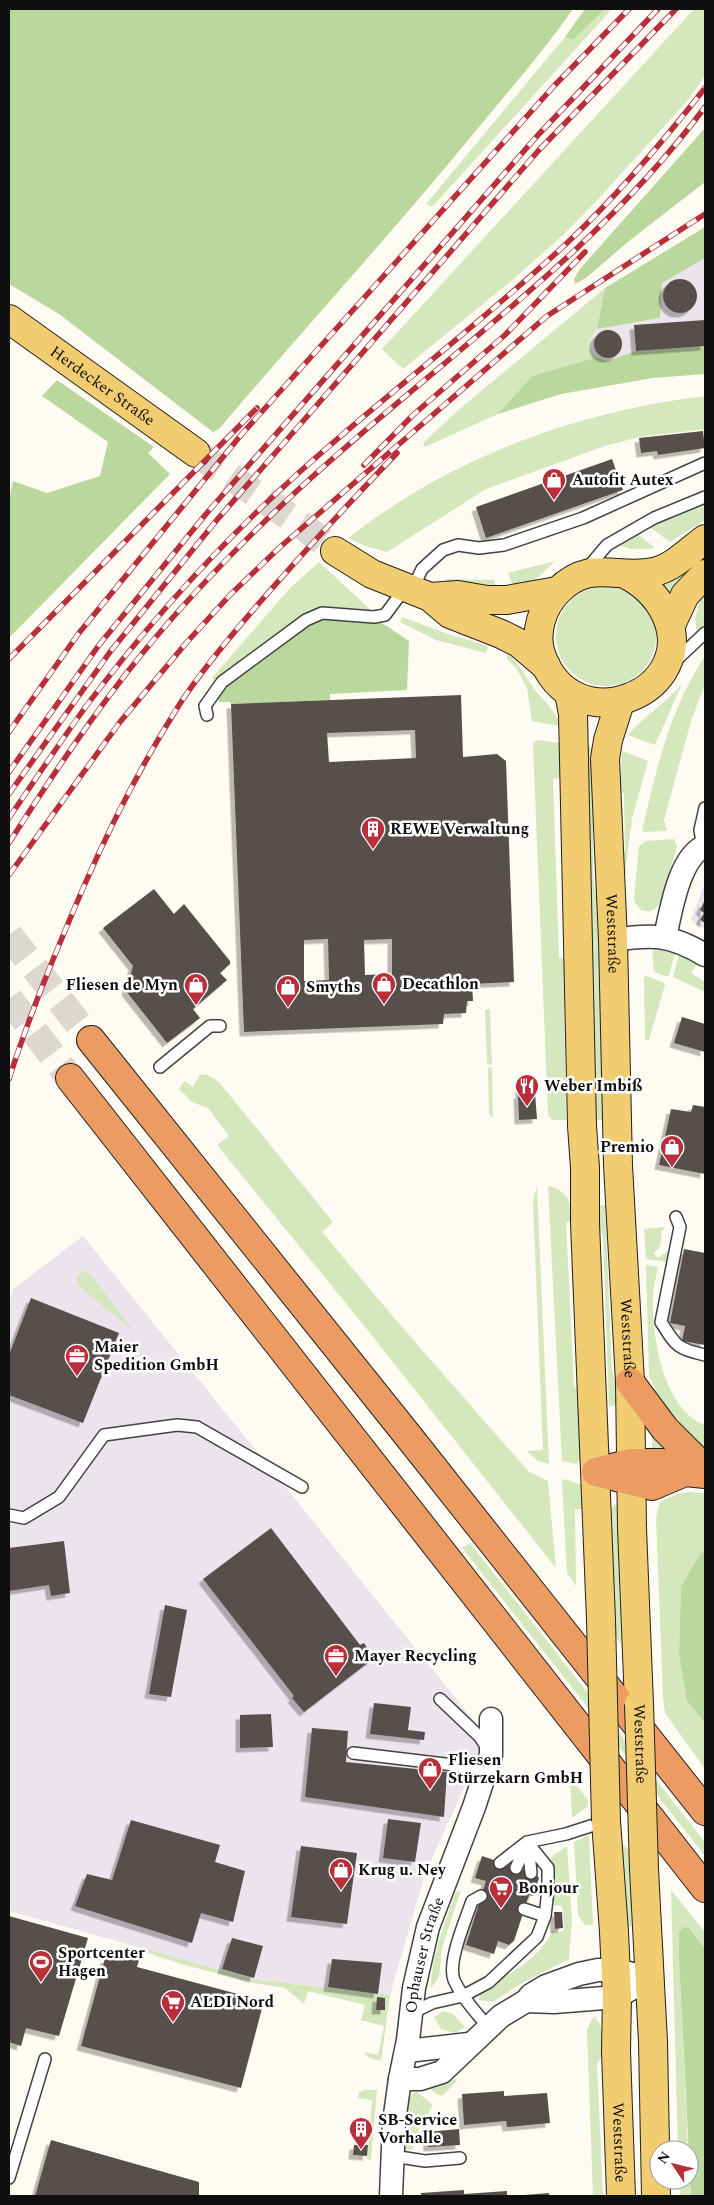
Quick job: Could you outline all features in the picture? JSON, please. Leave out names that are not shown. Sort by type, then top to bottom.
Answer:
[{"type":"highway","points":[[91,1040],[701,1803]]},
{"type":"highway","points":[[70,1078],[705,1888]]},
{"type":"highway","points":[[630,1382],[698,1472]]},
{"type":"highway","points":[[596,1472],[631,1473],[663,1464],[698,1472]]},
{"type":"main road","name":"Herdecker Straße","points":[[9,319],[196,453]]},
{"type":"main road","points":[[705,539],[667,567],[656,572],[625,574],[600,571],[568,582],[557,591],[548,604],[540,628],[540,651],[546,666],[556,681],[569,693],[595,703],[620,702],[643,692],[660,674],[670,650],[670,625],[685,595],[705,574]]},
{"type":"main road","points":[[335,551],[357,566],[416,592],[450,614],[519,643],[546,666]]},
{"type":"main road","points":[[625,574],[640,582],[654,595],[670,625]]},
{"type":"main road","points":[[416,592],[458,595],[487,600],[506,600],[557,591]]},
{"type":"main road","name":"Weststraße","points":[[569,693],[573,714],[582,1126],[596,1472],[606,1821],[616,1970],[616,2051],[622,2196]]},
{"type":"main road","name":"Weststraße","points":[[620,702],[608,740],[605,759],[618,1166],[630,1382],[631,1473],[644,1869],[653,2042],[656,2196]]},
{"type":"street","points":[[665,937],[686,862],[704,847]]},
{"type":"street","points":[[612,940],[638,935],[665,937],[690,946],[705,955]]},
{"type":"street","name":"Ophauser Straße","points":[[391,2196],[392,2156],[400,2079],[407,2051],[414,1988],[428,1927],[489,1762],[492,1719]]},
{"type":"street","points":[[400,2079],[420,2079],[442,2072],[454,2062],[469,2044],[501,2016],[546,1986],[598,1970],[616,1970],[649,1978]]},
{"type":"street","points":[[526,2001],[554,2002],[617,1997],[649,1978]]},
{"type":"street","points":[[407,2051],[469,2044]]},
{"type":"lane","points":[[207,715],[205,706],[222,682],[306,620],[322,613],[374,617],[385,616],[416,592],[422,569],[443,550],[458,545],[479,548],[504,545],[583,518],[705,463]]},
{"type":"lane","points":[[581,576],[607,545],[654,518],[705,496]]},
{"type":"lane","points":[[660,674],[705,633]]},
{"type":"lane","points":[[704,847],[700,830],[705,808]]},
{"type":"lane","points":[[160,1067],[210,1026],[220,1026]]},
{"type":"lane","points":[[676,1217],[680,1227],[661,1322],[672,1340],[680,1348],[705,1355]]},
{"type":"lane","points":[[9,1515],[24,1518],[59,1497],[104,1435],[177,1425],[197,1427],[302,1487]]},
{"type":"lane","points":[[353,1753],[489,1762],[480,1737],[440,1699]]},
{"type":"lane","points":[[500,1863],[527,1842],[566,1834],[606,1821]]},
{"type":"lane","points":[[516,1868],[527,1842]]},
{"type":"lane","points":[[527,1842],[531,1873]]},
{"type":"lane","points":[[412,2013],[432,2003],[463,1996],[489,1982],[537,1937],[544,1916],[548,1890],[548,1868],[527,1842]]},
{"type":"lane","points":[[482,1896],[472,1901],[454,1950],[453,1977],[463,1996],[488,2027]]},
{"type":"lane","points":[[524,1909],[544,1916]]},
{"type":"lane","points":[[9,2178],[45,2060]]},
{"type":"lane","points":[[392,2156],[425,2161],[460,2158]]},
{"type":"shaded area","points":[[705,258],[705,346],[636,351],[607,361],[597,357],[591,350],[589,341],[597,329],[660,318],[661,283]]},
{"type":"shaded area","points":[[705,882],[705,930],[691,920]]},
{"type":"shaded area","points":[[83,1236],[487,1737],[425,1874],[390,1995],[252,1979],[9,1911],[9,1303],[13,1289]]},
{"type":"green space","points":[[9,9],[573,9],[550,41],[443,171],[219,429],[213,432],[59,314],[9,284]]},
{"type":"green space","points":[[585,9],[605,9],[573,40],[565,37]]},
{"type":"green space","points":[[605,9],[612,9],[432,207],[426,204],[565,37],[573,40]]},
{"type":"green space","points":[[694,9],[705,9],[705,76],[688,100],[563,235],[516,277],[403,369],[382,349]]},
{"type":"green space","points":[[705,128],[705,182],[629,241],[586,278],[575,284],[574,279],[579,270]]},
{"type":"green space","points":[[705,227],[705,258],[662,283],[660,318],[597,329],[605,288]]},
{"type":"green space","points":[[605,288],[597,329],[589,341],[591,350],[597,357],[532,376],[498,414],[425,447],[423,443],[456,412]]},
{"type":"green space","points":[[705,346],[705,374],[653,378],[561,394],[498,414],[532,376],[597,357],[607,361],[636,351]]},
{"type":"green space","points":[[57,380],[154,447],[148,453],[170,474],[9,638],[9,500],[13,481],[47,493],[100,476],[108,442],[42,396]]},
{"type":"green space","points":[[705,396],[705,429],[639,437],[605,446],[486,489],[387,552],[365,546],[348,538],[388,509],[429,484],[472,462],[517,443],[562,427],[609,414],[657,403]]},
{"type":"green space","points":[[705,502],[705,520],[670,542],[651,528],[651,526]]},
{"type":"green space","points":[[636,533],[654,547],[652,549],[631,549],[620,546]]},
{"type":"green space","points":[[555,561],[531,584],[515,592],[508,573]]},
{"type":"green space","points":[[319,562],[373,612],[324,607],[314,610],[215,680],[212,678],[290,588]]},
{"type":"green space","points":[[678,572],[686,579],[669,596],[663,584]]},
{"type":"green space","points":[[446,579],[494,580],[498,593],[447,583]]},
{"type":"green space","points":[[606,586],[616,587],[634,594],[648,608],[655,626],[655,646],[648,664],[634,678],[616,685],[606,686],[596,685],[578,678],[564,664],[557,646],[556,636],[557,626],[564,608],[578,594],[596,587]]},
{"type":"green space","points":[[701,597],[704,601],[706,616],[703,627],[697,633],[695,618]]},
{"type":"green space","points":[[322,617],[379,621],[409,641],[407,690],[330,694],[330,700],[231,704],[230,702],[219,702],[217,695],[254,663],[294,634]]},
{"type":"green space","points":[[402,617],[488,646],[486,653],[436,640],[400,622]]},
{"type":"green space","points":[[507,653],[551,708],[560,726],[532,721],[527,688],[516,668],[507,659]]},
{"type":"green space","points":[[705,656],[705,685],[692,718],[664,820],[667,831],[644,832],[642,831],[647,808],[673,718],[682,697]]},
{"type":"green space","points":[[682,684],[655,745],[628,735],[669,697]]},
{"type":"green space","points":[[537,740],[560,743],[560,778],[553,779],[559,958],[565,958],[566,963],[564,1001],[566,1120],[552,1120],[548,1115],[533,744]]},
{"type":"green space","points":[[586,746],[593,747],[593,873],[602,945],[608,1120],[593,1120]]},
{"type":"green space","points":[[622,751],[648,761],[632,819],[624,881],[620,852],[625,851],[624,793],[620,793]]},
{"type":"green space","points":[[674,839],[677,847],[660,903],[653,910],[641,910],[634,899],[639,846],[646,841]]},
{"type":"green space","points":[[652,951],[675,952],[669,976],[654,972]]},
{"type":"green space","points":[[679,954],[699,961],[691,973],[705,982],[705,992],[673,977]]},
{"type":"green space","points":[[646,976],[663,982],[665,985],[649,1040],[645,1040],[644,978]]},
{"type":"green space","points":[[490,1009],[492,1065],[487,1064],[485,1010]]},
{"type":"green space","points":[[488,1067],[492,1068],[493,1118],[489,1114]]},
{"type":"green space","points":[[206,1074],[219,1082],[333,1222],[322,1232],[401,1326],[528,1471],[548,1481],[556,1568],[362,1323],[217,1145],[229,1136],[208,1108],[192,1102],[179,1089],[185,1081],[193,1087],[200,1075]]},
{"type":"green space","points":[[537,1186],[549,1464],[538,1461],[527,1451],[543,1450],[533,1202]]},
{"type":"green space","points":[[548,1186],[560,1190],[568,1199],[575,1221],[566,1222],[574,1386],[580,1394],[584,1457],[576,1464],[562,1461]]},
{"type":"green space","points":[[593,1205],[605,1205],[612,1370],[616,1383],[617,1406],[609,1406],[603,1236],[596,1220]]},
{"type":"green space","points":[[665,1227],[662,1231],[660,1247],[654,1253],[658,1258],[668,1251],[670,1252],[667,1262],[646,1259],[644,1229]]},
{"type":"green space","points":[[646,1265],[658,1267],[653,1298],[653,1314],[658,1351],[663,1370],[679,1404],[691,1417],[705,1425],[705,1452],[652,1395],[656,1391],[649,1376]]},
{"type":"green space","points":[[83,1271],[91,1275],[135,1333],[78,1285],[77,1276]]},
{"type":"green space","points":[[652,1427],[675,1450],[652,1457]]},
{"type":"green space","points":[[564,1479],[583,1485],[586,1509],[575,1509],[576,1586],[567,1573],[562,1481]]},
{"type":"green space","points":[[689,1492],[705,1493],[705,1551],[700,1554],[681,1586],[679,1653],[687,1701],[705,1723],[705,1769],[665,1713],[663,1697],[656,1518],[660,1502],[677,1494]]},
{"type":"green space","points":[[614,1504],[617,1506],[621,1644],[613,1632],[608,1516]]},
{"type":"green space","points":[[470,1543],[705,1842],[705,1856],[462,1548]]},
{"type":"green space","points":[[705,1551],[705,1723],[687,1701],[679,1654],[681,1586],[700,1554]]},
{"type":"green space","points":[[570,1777],[588,1800],[588,1806],[572,1818]]},
{"type":"green space","points":[[589,1835],[593,1925],[585,1925],[578,1915],[574,1842]]},
{"type":"green space","points":[[621,1843],[629,1850],[632,1926],[624,1927]]},
{"type":"green space","points":[[567,1846],[572,1919],[569,1959],[526,1981],[492,2002],[479,2000],[480,1992],[521,1966],[540,1950],[553,1930],[557,1933],[564,1930],[563,1909],[560,1905],[554,1906],[551,1857]]},
{"type":"green space","points":[[461,1890],[442,1948],[439,1977],[431,1988],[433,1964],[439,1940],[455,1893]]},
{"type":"green space","points":[[671,1890],[705,1932],[705,1948],[689,1928],[679,1959],[688,2140],[678,2140]]},
{"type":"green space","points":[[684,1927],[689,1928],[705,1948],[705,2196],[691,2196],[691,2190],[699,2190],[699,2140],[688,2140],[679,1932]]},
{"type":"green space","points":[[663,1940],[666,2028],[659,2028],[657,1941]]},
{"type":"green space","points":[[149,1950],[252,1979],[390,1995],[381,2061],[369,2058],[364,2052],[378,2055],[384,2026],[361,2020],[365,2005],[308,1991],[304,2004],[285,1988],[254,1983],[185,1965],[148,1953]]},
{"type":"green space","points":[[443,2011],[453,2014],[465,2027],[455,2033],[441,2029],[434,2017]]},
{"type":"green space","points":[[594,2016],[600,2024],[605,2051],[597,2064],[603,2196],[593,2196],[587,2029]]},
{"type":"green space","points":[[456,2079],[457,2081],[443,2095],[438,2095],[429,2088]]},
{"type":"green space","points":[[364,2090],[377,2090],[371,2160],[367,2159],[372,2100],[358,2098],[359,2093]]},
{"type":"green space","points":[[416,2091],[432,2104],[432,2107],[420,2127],[412,2150],[402,2149],[405,2109],[411,2095]]},
{"type":"green space","points":[[680,2190],[691,2190],[691,2196],[680,2196]]},
{"type":"building","points":[[680,279],[687,280],[692,284],[696,289],[696,303],[692,308],[687,312],[680,313],[673,312],[668,308],[664,303],[663,296],[664,289],[668,284],[673,280]]},
{"type":"building","points":[[705,320],[705,346],[636,351],[634,325]]},
{"type":"building","points":[[608,330],[618,334],[622,344],[618,354],[608,358],[598,354],[594,344],[598,334]]},
{"type":"building","points":[[703,431],[705,448],[658,455],[657,451],[641,453],[639,438]]},
{"type":"building","points":[[612,459],[623,490],[486,538],[476,507]]},
{"type":"building","name":"REWE Verwaltung","points":[[461,695],[463,757],[497,754],[506,761],[514,982],[472,984],[473,1001],[467,1001],[466,1013],[444,1014],[443,1024],[244,1032],[231,704]],"holes":[[[415,730],[416,758],[329,762],[327,733]],[[328,939],[329,980],[304,981],[304,940]],[[392,939],[392,974],[365,975],[364,940]]]},
{"type":"building","points":[[154,889],[174,914],[184,904],[230,961],[230,964],[220,973],[227,980],[193,1009],[200,1018],[167,1043],[126,991],[133,966],[103,928]]},
{"type":"building","points":[[704,902],[705,923],[700,920],[704,913],[700,910]]},
{"type":"building","points":[[682,1017],[705,1024],[705,1052],[674,1043]]},
{"type":"building","name":"Weber Imbiß","points":[[520,1080],[534,1080],[537,1119],[519,1120],[518,1094],[520,1094]]},
{"type":"building","points":[[693,1105],[705,1107],[705,1174],[659,1165],[671,1109],[691,1112]]},
{"type":"building","points":[[684,1249],[705,1253],[705,1345],[682,1341],[685,1326],[670,1323]]},
{"type":"building","points":[[31,1298],[119,1333],[83,1423],[9,1395],[9,1355]]},
{"type":"building","points":[[271,1528],[360,1645],[364,1643],[374,1658],[304,1712],[292,1698],[294,1696],[203,1579]]},
{"type":"building","points":[[64,1541],[70,1593],[51,1596],[49,1585],[9,1591],[9,1548]]},
{"type":"building","points":[[165,1605],[187,1610],[171,1697],[149,1694]]},
{"type":"building","points":[[374,1703],[411,1707],[408,1730],[425,1732],[424,1740],[370,1734]]},
{"type":"building","points":[[271,1714],[273,1747],[240,1748],[240,1715]]},
{"type":"building","points":[[312,1728],[348,1731],[346,1762],[447,1772],[444,1817],[305,1797]]},
{"type":"building","points":[[388,1819],[421,1823],[415,1862],[383,1858]]},
{"type":"building","points":[[131,1820],[220,1845],[215,1862],[245,1871],[233,1922],[201,1913],[192,1943],[75,1906],[87,1874],[112,1880]]},
{"type":"building","points":[[301,1846],[357,1853],[347,1924],[291,1917]]},
{"type":"building","points":[[482,1856],[536,1874],[539,1878],[533,1896],[529,1895],[514,1941],[509,1945],[498,1941],[494,1954],[466,1945],[486,1881],[475,1878]]},
{"type":"building","points":[[554,1912],[562,1912],[563,1928],[555,1929]]},
{"type":"building","name":"Sportcenter Hagen","points":[[9,1916],[88,1938],[59,2036],[26,2028],[21,2046],[9,2042]]},
{"type":"building","points":[[232,1938],[263,1946],[254,1978],[222,1969]]},
{"type":"building","name":"ALDI Nord","points":[[130,1950],[141,1953],[137,1967],[264,2001],[241,2088],[81,2046],[105,1958],[112,1960],[115,1951],[129,1955]]},
{"type":"building","points":[[332,1959],[382,1963],[378,1994],[328,1987]]},
{"type":"building","points":[[377,1997],[385,1998],[385,2010],[376,2010]]},
{"type":"building","points":[[504,2091],[504,2096],[547,2093],[550,2123],[507,2127],[506,2121],[464,2125],[462,2094]]},
{"type":"building","points":[[459,2129],[460,2145],[428,2147],[427,2132]]},
{"type":"building","points":[[51,2140],[199,2182],[199,2196],[35,2196]]},
{"type":"building","name":"SB-Service Vorhalle","points":[[354,2145],[368,2145],[367,2156],[353,2155]]},
{"type":"building","points":[[464,2190],[464,2194],[507,2191],[507,2196],[421,2196],[421,2193]]},
{"type":"building","points":[[549,2193],[549,2196],[524,2196],[524,2195]]},
{"type":"tunnel","points":[[196,453],[304,527],[335,551]]},
{"type":"tunnel","points":[[9,935],[91,1040]]},
{"type":"tunnel","points":[[9,999],[70,1078]]},
{"type":"railway","points":[[9,732],[79,633],[241,435],[554,86],[629,9]]},
{"type":"railway","points":[[9,772],[99,645],[206,514],[538,135],[658,9]]},
{"type":"railway","points":[[9,794],[110,652],[216,521],[539,150],[676,9]]},
{"type":"railway","points":[[9,818],[77,719],[110,675],[210,559],[292,479],[499,304],[566,244],[639,169],[705,88]]},
{"type":"railway","points":[[9,843],[72,747],[106,700],[178,611],[238,548],[300,488],[512,307],[614,213],[661,162],[705,107]]},
{"type":"railway","points":[[9,875],[120,722],[187,642],[230,595],[279,548],[547,316],[705,214]]},
{"type":"railway","points":[[364,465],[413,415],[505,335],[585,252]]},
{"type":"railway","points":[[9,659],[257,408]]},
{"type":"railway","points":[[9,1079],[54,957],[84,886],[129,792],[167,724],[216,654],[271,589],[397,453]]},
{"type":"place","name":"Autofit Autex","points":[[554,501]]},
{"type":"place","name":"REWE Verwaltung","points":[[373,850]]},
{"type":"place","name":"Decathlon","points":[[384,1005]]},
{"type":"place","name":"Fliesen de Myn","points":[[196,1006]]},
{"type":"place","name":"Smyths","points":[[288,1008]]},
{"type":"place","name":"Weber Imbiß","points":[[527,1107]]},
{"type":"place","name":"Premio","points":[[672,1168]]},
{"type":"place","name":"Maier Spedition GmbH","points":[[77,1377]]},
{"type":"place","name":"Mayer Recycling","points":[[336,1677]]},
{"type":"place","name":"Fliesen Stürzekarn GmbH","points":[[430,1790]]},
{"type":"place","name":"Krug u. Ney","points":[[341,1891]]},
{"type":"place","name":"Bonjour","points":[[501,1909]]},
{"type":"place","name":"Sportcenter Hagen","points":[[41,1983]]},
{"type":"place","name":"ALDI Nord","points":[[173,2023]]},
{"type":"place","name":"SB-Service Vorhalle","points":[[361,2150]]}]
